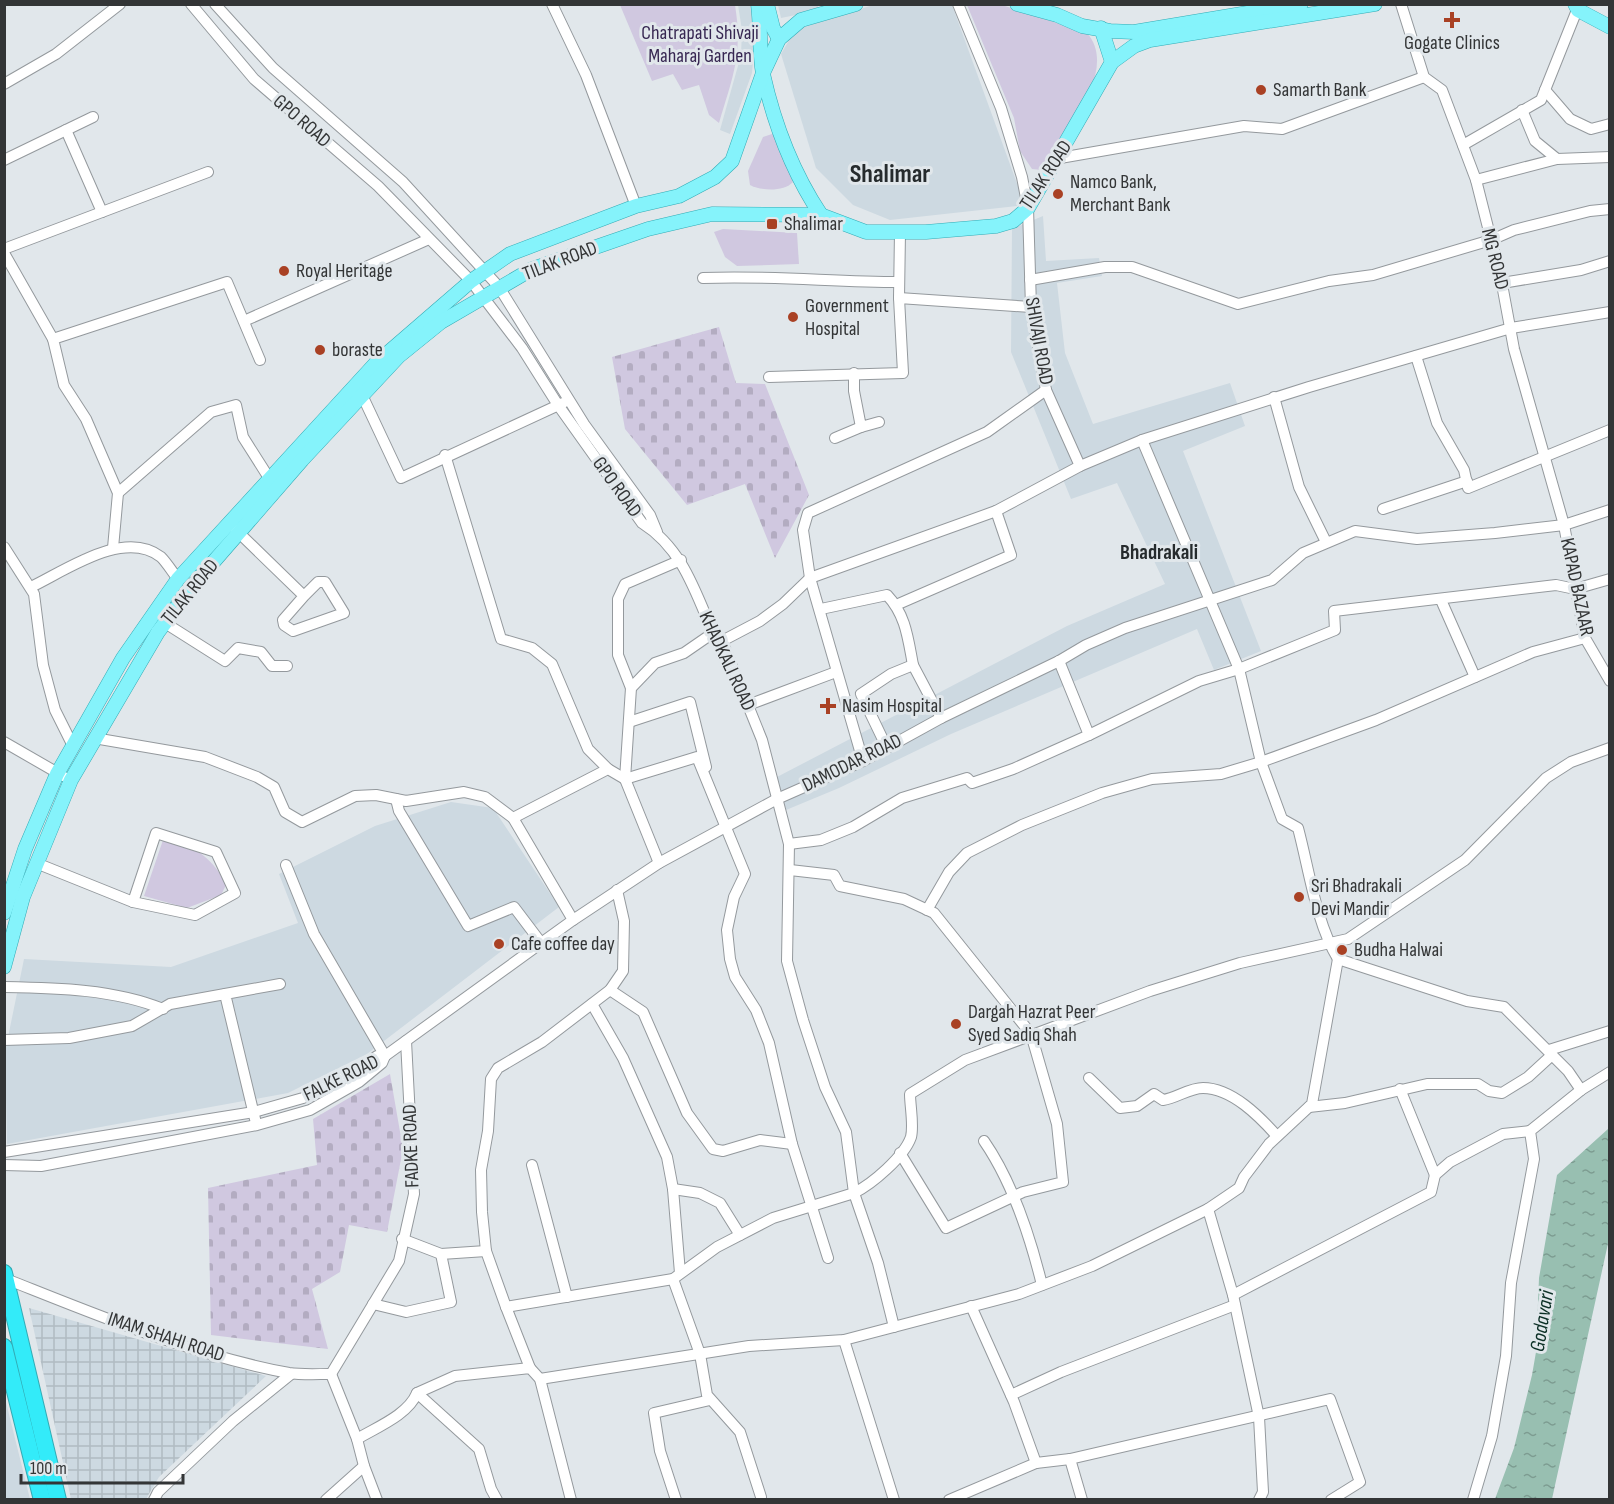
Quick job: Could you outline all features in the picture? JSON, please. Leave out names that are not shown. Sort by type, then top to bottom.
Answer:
[{"type":"highway","points":[[5,1276],[58,1500]]},
{"type":"highway","points":[[4,1347],[42,1500]]},
{"type":"main road","points":[[758,4],[763,73],[787,149],[802,186],[821,215]]},
{"type":"main road","points":[[767,4],[772,28],[779,39]]},
{"type":"main road","name":"TILAK ROAD","points":[[4,967],[23,897],[71,780],[94,738],[165,623],[269,478],[375,364],[471,281],[510,254],[636,206],[679,196],[715,177],[732,161],[763,73],[779,39],[801,20],[856,4]]},
{"type":"main road","points":[[1017,4],[1057,15],[1082,26],[1134,32],[1301,4]]},
{"type":"main road","name":"TILAK ROAD","points":[[4,913],[25,849],[57,774],[123,658],[178,579],[266,500],[399,356],[441,322],[532,269],[678,221],[712,214],[821,215],[867,232],[996,226],[1013,221],[1028,208],[1060,158],[1112,62],[1134,46],[1150,40],[1375,4]]},
{"type":"main road","points":[[1577,6],[1610,27]]},
{"type":"main road","points":[[1101,28],[1112,62]]},
{"type":"street","points":[[4,84],[56,54],[120,4]]},
{"type":"street","name":"GPO ROAD","points":[[191,4],[254,79],[308,128],[378,186],[471,281],[540,365]]},
{"type":"street","name":"GPO ROAD","points":[[215,4],[273,68],[319,111],[403,182],[499,287],[540,365],[563,402],[583,431],[650,515],[657,533]]},
{"type":"street","points":[[552,4],[585,75],[636,206]]},
{"type":"street","name":"SHIVAJI ROAD","points":[[958,4],[1001,108],[1028,208],[1031,307],[1046,390],[1080,466]]},
{"type":"street","name":"MG ROAD","points":[[1401,4],[1424,77],[1442,90],[1476,180],[1502,283],[1514,349],[1564,525]]},
{"type":"street","points":[[1463,145],[1541,100],[1577,6]]},
{"type":"street","points":[[1060,158],[1244,126],[1282,129],[1424,77]]},
{"type":"street","points":[[1545,90],[1570,119],[1591,129],[1610,124]]},
{"type":"street","points":[[1522,110],[1535,141],[1557,159]]},
{"type":"street","points":[[308,128],[319,111]]},
{"type":"street","points":[[4,160],[93,117]]},
{"type":"street","points":[[66,130],[102,212]]},
{"type":"street","points":[[1476,180],[1557,159],[1610,157]]},
{"type":"street","points":[[4,249],[208,172]]},
{"type":"street","points":[[1030,280],[1104,267],[1132,267],[1238,304],[1329,281],[1373,275],[1491,240],[1514,230],[1590,211],[1610,209]]},
{"type":"street","points":[[769,377],[903,373],[899,298],[900,232]]},
{"type":"street","points":[[244,321],[429,239]]},
{"type":"street","points":[[4,253],[53,339],[64,385],[86,418],[118,493],[113,548]]},
{"type":"street","points":[[1502,283],[1581,270],[1610,261]]},
{"type":"street","points":[[703,278],[744,276],[776,279],[818,278],[840,282],[899,282]]},
{"type":"street","points":[[53,339],[228,282],[260,360]]},
{"type":"street","points":[[899,298],[1031,307]]},
{"type":"street","points":[[722,640],[760,621],[783,604],[810,578],[996,511],[1080,466],[1142,440],[1274,397],[1511,328],[1610,312]]},
{"type":"street","points":[[1416,356],[1437,423],[1464,470],[1468,488],[1544,455],[1610,430]]},
{"type":"street","points":[[854,373],[854,391],[861,427]]},
{"type":"street","points":[[863,761],[836,672],[821,609],[810,578],[803,530],[808,513],[987,432],[1046,390]]},
{"type":"street","points":[[362,395],[401,478],[445,455],[563,402]]},
{"type":"street","points":[[1274,397],[1299,487],[1326,542]]},
{"type":"street","points":[[118,493],[211,412],[236,405],[243,437],[269,478]]},
{"type":"street","points":[[835,438],[879,422]]},
{"type":"street","points":[[1142,440],[1239,669],[1262,762],[1282,819],[1298,828],[1329,945],[1338,959],[1467,1000],[1504,1007],[1551,1052],[1581,1090]]},
{"type":"street","points":[[445,455],[501,639],[532,648],[552,664],[588,749],[608,769],[625,779],[697,757],[745,874],[734,897],[727,930],[730,959],[735,977],[756,1010],[769,1043],[792,1144],[828,1258]]},
{"type":"street","points":[[1383,509],[1467,481]]},
{"type":"street","name":"DAMODAR ROAD","points":[[385,1056],[573,920],[659,863],[777,799],[863,761],[941,718],[1059,661],[1086,645],[1125,628],[1272,580],[1304,553],[1355,531],[1417,539],[1564,525],[1610,510]]},
{"type":"street","points":[[896,604],[1011,555],[996,511]]},
{"type":"street","name":"KAPAD BAZAAR","points":[[1564,525],[1585,638],[1609,679]]},
{"type":"street","points":[[235,528],[304,596]]},
{"type":"street","name":"KHADKALI ROAD","points":[[657,533],[681,560],[713,633],[722,640],[762,740],[789,844],[787,961],[825,1087],[846,1132],[854,1193],[878,1263],[894,1327]]},
{"type":"street","points":[[4,547],[31,587],[36,601],[43,665],[55,710],[73,746]]},
{"type":"street","points":[[31,587],[74,563],[113,548],[138,548],[160,557],[178,579]]},
{"type":"street","points":[[659,863],[625,779],[631,688],[618,655],[618,599],[625,584],[681,560]]},
{"type":"street","points":[[789,844],[821,840],[853,827],[902,798],[967,778],[972,783],[1003,774],[1199,681],[1239,669],[1335,630],[1334,611],[1556,585],[1575,589],[1610,579]]},
{"type":"street","points":[[322,581],[344,613],[293,631],[284,625],[283,620],[304,596],[322,581]]},
{"type":"street","points":[[821,609],[887,595],[896,604],[904,622],[913,665],[941,718]]},
{"type":"street","points":[[1441,600],[1475,677]]},
{"type":"street","points":[[165,623],[225,661],[238,648],[261,652],[272,666],[287,666]]},
{"type":"street","points":[[631,688],[655,663],[684,653],[713,633]]},
{"type":"street","points":[[927,910],[949,872],[966,853],[1022,825],[1102,793],[1152,779],[1221,774],[1262,762],[1376,720],[1533,652],[1585,638]]},
{"type":"street","points":[[1059,661],[1089,735]]},
{"type":"street","points":[[844,697],[861,694],[891,674],[913,665]]},
{"type":"street","points":[[748,705],[836,672]]},
{"type":"street","points":[[861,694],[886,748]]},
{"type":"street","points":[[629,722],[690,702],[701,743],[705,778]]},
{"type":"street","points":[[94,738],[205,757],[257,777],[274,787],[285,812],[302,822],[355,796],[376,795],[406,801],[464,792],[485,797],[513,818],[573,920]]},
{"type":"street","points":[[4,742],[71,780]]},
{"type":"street","points":[[506,1307],[676,1276],[717,1247],[773,1218],[854,1193],[870,1185],[900,1153],[911,1136],[910,1094],[965,1060],[1150,991],[1240,963],[1329,945],[1358,933],[1465,860],[1546,778],[1571,762],[1610,748]]},
{"type":"street","points":[[513,818],[608,769]]},
{"type":"street","points":[[396,799],[399,811],[468,926],[514,907],[542,944]]},
{"type":"street","points":[[36,863],[133,902],[195,915],[235,893],[216,852],[156,833],[133,902]]},
{"type":"street","points":[[285,865],[314,934],[385,1056]]},
{"type":"street","points":[[789,870],[834,874],[840,886],[904,898],[934,913],[1031,1034],[1058,1124],[1063,1182],[1013,1197],[946,1228],[900,1153]]},
{"type":"street","points":[[571,1500],[540,1379],[530,1368],[486,1251],[481,1170],[488,1131],[491,1079],[498,1068],[542,1042],[592,1004],[610,990],[623,971],[624,921],[617,890]]},
{"type":"street","points":[[540,1379],[749,1346],[844,1340],[1042,1286],[1092,1266],[1208,1209],[1239,1188],[1244,1177],[1277,1136],[1312,1104],[1338,959]]},
{"type":"street","points":[[4,1040],[69,1038],[132,1026],[170,1004],[280,984]]},
{"type":"street","points":[[4,987],[53,988],[125,997],[163,1009]]},
{"type":"street","points":[[610,990],[643,1012],[687,1113],[713,1149],[723,1151],[760,1140],[792,1144]]},
{"type":"street","points":[[225,994],[257,1125]]},
{"type":"street","points":[[592,1004],[623,1058],[667,1157],[673,1189],[676,1276],[700,1354],[710,1400],[740,1432],[761,1497]]},
{"type":"street","points":[[1309,1107],[1345,1103],[1427,1084],[1478,1084],[1489,1091],[1502,1093],[1528,1077],[1551,1052],[1610,1031]]},
{"type":"street","name":"FADKE ROAD","points":[[330,1374],[399,1261],[402,1239],[414,1194],[406,1041]]},
{"type":"street","name":"FALKE ROAD","points":[[4,1152],[254,1112],[303,1098],[354,1072],[377,1056],[385,1056],[382,1063],[359,1082],[310,1110],[257,1125],[41,1166],[4,1165]]},
{"type":"street","points":[[1435,1175],[1450,1162],[1503,1134],[1530,1131],[1581,1090],[1610,1072]]},
{"type":"street","points":[[1089,1078],[1120,1108],[1137,1106],[1154,1094],[1163,1100],[1204,1088],[1221,1092],[1262,1118],[1277,1136]]},
{"type":"street","points":[[1011,1395],[1234,1300],[1431,1192],[1435,1175],[1400,1089]]},
{"type":"street","points":[[1473,1500],[1492,1436],[1506,1356],[1511,1283],[1534,1159],[1530,1131]]},
{"type":"street","points":[[984,1141],[1001,1165],[1032,1246],[1042,1286]]},
{"type":"street","points":[[532,1165],[567,1297]]},
{"type":"street","points":[[673,1189],[700,1193],[720,1203],[740,1235]]},
{"type":"street","points":[[1208,1209],[1234,1300],[1259,1417],[1263,1492],[1259,1500]]},
{"type":"street","points":[[402,1239],[441,1254],[486,1251]]},
{"type":"street","points":[[373,1304],[406,1312],[451,1302],[441,1254]]},
{"type":"street","name":"IMAM SHAHI ROAD","points":[[5,1276],[120,1324],[220,1355],[291,1374],[330,1374]]},
{"type":"street","points":[[971,1306],[1011,1395],[1036,1463]]},
{"type":"street","points":[[844,1340],[894,1500]]},
{"type":"street","points":[[357,1439],[398,1415],[414,1401],[417,1393],[455,1376],[530,1368]]},
{"type":"street","points":[[154,1500],[158,1492],[233,1421],[291,1374]]},
{"type":"street","points":[[330,1374],[357,1439],[363,1466],[377,1500]]},
{"type":"street","points":[[417,1393],[479,1449],[491,1489],[497,1500]]},
{"type":"street","points":[[949,1500],[1036,1463],[1070,1459],[1330,1399],[1360,1482],[1331,1500]]},
{"type":"street","points":[[676,1500],[660,1451],[654,1413],[710,1400]]},
{"type":"street","points":[[1070,1459],[1082,1500]]},
{"type":"street","points":[[326,1500],[363,1466]]},
{"type":"shaded area","points":[[738,5],[753,5],[756,27],[752,73],[730,134],[720,130],[741,55],[742,30]]},
{"type":"shaded area","points":[[778,5],[817,5],[820,10],[781,18]]},
{"type":"shaded area","points":[[873,5],[952,5],[1023,200],[1017,206],[890,220],[853,205],[816,168],[781,54],[795,30]]},
{"type":"shaded area","points":[[1043,216],[1046,261],[1099,258],[1102,276],[1057,283],[1065,353],[1093,424],[1230,383],[1245,426],[1183,451],[1261,651],[1214,670],[1197,629],[951,734],[839,788],[786,810],[777,777],[1067,626],[1165,584],[1117,483],[1071,499],[1011,352],[1012,229]]},
{"type":"shaded area","points":[[451,802],[493,808],[559,907],[367,1054],[288,1093],[7,1144],[5,1052],[24,959],[171,967],[298,923],[279,874],[375,826]]},
{"type":"shaded area","points":[[29,1308],[266,1376],[159,1477],[146,1499],[71,1499]]},
{"type":"shaded area","points":[[5,1398],[30,1499],[5,1499]]},
{"type":"green space","name":"Chatrapati Shivaji Maharaj Garden","points":[[620,5],[735,5],[737,51],[719,123],[709,115],[699,85],[682,90],[673,74],[652,81]]},
{"type":"green space","points":[[967,5],[1002,5],[1087,33],[1095,48],[1097,65],[1093,84],[1085,103],[1042,170],[1032,169],[1020,151],[1014,118]]},
{"type":"green space","points":[[772,134],[777,136],[793,182],[778,189],[755,187],[750,185],[748,171],[763,137]]},
{"type":"green space","points":[[723,229],[797,233],[799,264],[737,266],[725,257],[714,232]]},
{"type":"green space","points":[[719,327],[736,383],[765,384],[809,495],[775,558],[745,484],[687,505],[625,429],[612,357]]},
{"type":"green space","points":[[164,837],[185,845],[207,858],[227,883],[221,895],[187,908],[144,896]]},
{"type":"green space","points":[[390,1074],[403,1149],[387,1232],[349,1225],[340,1272],[312,1289],[328,1349],[211,1335],[208,1188],[317,1165],[313,1119]]},
{"type":"water","name":"Godavari","points":[[1609,1125],[1609,1239],[1552,1499],[1495,1499],[1514,1448],[1532,1375],[1536,1352],[1539,1278],[1557,1175],[1608,1129]]},
{"type":"place","name":"Gogate Clinics","points":[[1452,20]]},
{"type":"place","name":"Samarth Bank","points":[[1261,90]]},
{"type":"place","name":"Namco Bank, Merchant Bank","points":[[1058,194]]},
{"type":"place","name":"Shalimar","points":[[772,224]]},
{"type":"place","name":"Royal Heritage","points":[[284,271]]},
{"type":"place","name":"Government Hospital","points":[[793,317]]},
{"type":"place","name":"boraste","points":[[320,350]]},
{"type":"place","name":"Nasim Hospital","points":[[828,706]]},
{"type":"place","name":"Sri Bhadrakali Devi Mandir","points":[[1299,897]]},
{"type":"place","name":"Cafe coffee day","points":[[499,944]]},
{"type":"place","name":"Budha Halwai","points":[[1342,950]]},
{"type":"place","name":"Dargah Hazrat Peer Syed Sadiq Shah","points":[[956,1024]]},
{"type":"district","name":"Shalimar","points":[[890,174]]},
{"type":"district","name":"Bhadrakali","points":[[1159,552]]}]
